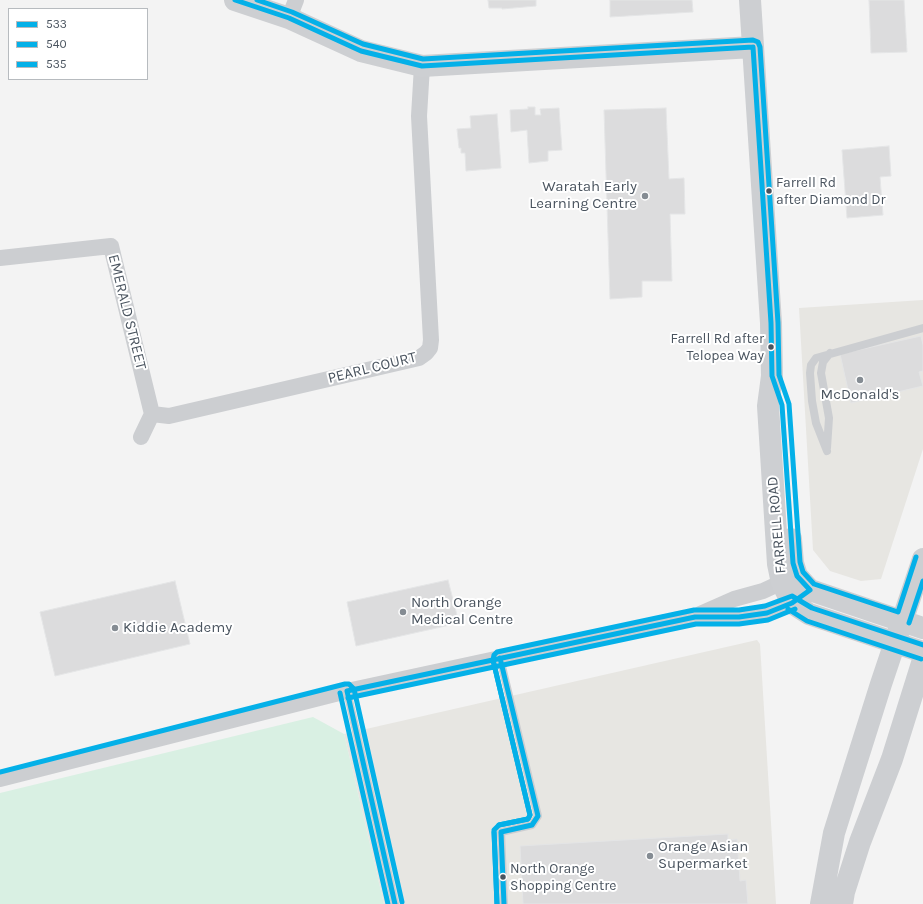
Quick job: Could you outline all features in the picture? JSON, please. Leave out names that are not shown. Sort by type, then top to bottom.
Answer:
[{"type":"street","points":[[235,0],[293,9],[361,50],[422,66],[753,47]]},
{"type":"street","name":"FARRELL ROAD","points":[[750,0],[771,324],[772,376],[768,406],[778,564],[796,583],[792,603]]},
{"type":"street","name":"PEARL COURT","points":[[152,414],[169,416],[419,358],[430,348],[431,340],[419,116],[422,66]]},
{"type":"street","name":"EMERALD STREET","points":[[0,258],[111,246],[152,414]]},
{"type":"street","points":[[141,437],[152,414]]},
{"type":"street","points":[[820,904],[834,833],[894,643],[923,559]]},
{"type":"street","points":[[695,617],[734,599],[796,583],[923,628]]},
{"type":"street","points":[[0,779],[347,691],[695,617],[739,617],[767,613],[792,603],[809,614],[923,652]]},
{"type":"street","points":[[842,904],[844,892],[860,842],[892,759],[923,660]]},
{"type":"lane","points":[[830,353],[823,362],[821,373],[829,418],[827,451],[816,422],[812,401],[810,373],[811,365],[816,358],[830,353],[923,328]]},
{"type":"lane","points":[[500,658],[538,816],[532,825],[501,832],[504,904]]},
{"type":"lane","points":[[347,691],[395,904]]},
{"type":"shaded area","points":[[923,300],[923,449],[881,579],[861,581],[830,571],[813,550],[799,308]]},
{"type":"shaded area","points":[[757,640],[760,644],[776,904],[384,904],[344,734]]},
{"type":"green space","points":[[313,717],[344,734],[384,904],[0,904],[0,793]]},
{"type":"building","points":[[488,0],[536,0],[536,6],[502,9],[489,8]]},
{"type":"building","points":[[610,0],[692,0],[693,12],[610,17]]},
{"type":"building","points":[[869,0],[904,0],[907,52],[871,53]]},
{"type":"building","points":[[528,107],[535,107],[535,115],[541,115],[540,109],[559,108],[562,150],[548,151],[548,161],[529,163],[527,130],[511,132],[510,110],[528,109]]},
{"type":"building","name":"Waratah Early Learning Centre","points":[[666,108],[669,179],[684,178],[685,214],[670,214],[672,281],[642,281],[642,297],[610,299],[604,110]]},
{"type":"building","points":[[497,114],[501,168],[466,171],[465,153],[461,153],[461,148],[459,148],[457,129],[471,128],[470,116]]},
{"type":"building","points":[[889,146],[891,176],[880,177],[883,215],[847,218],[842,150]]},
{"type":"building","points":[[921,336],[923,345],[923,371],[919,372],[923,386],[851,403],[840,354]]},
{"type":"building","name":"North Orange Medical Centre","points":[[448,580],[459,623],[356,646],[347,602]]},
{"type":"building","name":"Kiddie Academy","points":[[175,581],[190,644],[55,676],[40,612]]},
{"type":"building","name":"North Orange Shopping Centre","points":[[728,834],[728,840],[737,839],[740,881],[746,880],[748,904],[523,904],[520,846]]},
{"type":"transit line","name":"533","points":[[235,0],[289,18],[361,51],[422,66],[753,47]]},
{"type":"transit line","name":"535","points":[[257,0],[292,12],[363,44],[423,59],[753,40],[758,42],[760,47],[778,323],[779,375],[789,404],[800,562],[803,572],[814,584],[898,612],[916,557]]},
{"type":"transit line","name":"533","points":[[395,904],[347,691],[695,617],[739,617],[767,613],[792,603],[810,590],[797,576],[793,563],[782,405],[772,376],[771,323],[753,47]]},
{"type":"transit line","name":"540","points":[[909,623],[923,581]]},
{"type":"transit line","name":"535","points":[[497,904],[494,830],[499,825],[528,819],[530,815],[493,660],[494,655],[497,652],[694,610],[739,610],[765,606],[792,596],[812,608],[923,645]]},
{"type":"transit line","name":"540","points":[[788,609],[807,621],[921,659]]},
{"type":"transit line","name":"540","points":[[348,698],[696,624],[739,624],[768,620],[795,609]]},
{"type":"transit line","name":"533","points":[[500,658],[538,816],[532,825],[501,832],[504,904]]},
{"type":"transit line","name":"540","points":[[493,660],[530,815],[528,819],[499,825]]},
{"type":"transit line","name":"535","points":[[0,772],[349,684],[354,689],[402,902]]},
{"type":"transit line","name":"540","points":[[340,693],[388,904]]},
{"type":"transit line","name":"540","points":[[494,832],[497,904]]},
{"type":"place","name":"Farrell Rd after Diamond Dr","points":[[769,191]]},
{"type":"place","name":"Waratah Early Learning Centre","points":[[645,196]]},
{"type":"place","name":"Farrell Rd after Telopea Way","points":[[771,347]]},
{"type":"place","name":"McDonald's","points":[[860,380]]},
{"type":"place","name":"North Orange Medical Centre","points":[[403,612]]},
{"type":"place","name":"Kiddie Academy","points":[[115,628]]},
{"type":"place","name":"Orange Asian Supermarket","points":[[650,856]]},
{"type":"place","name":"North Orange Shopping Centre","points":[[503,877]]}]
